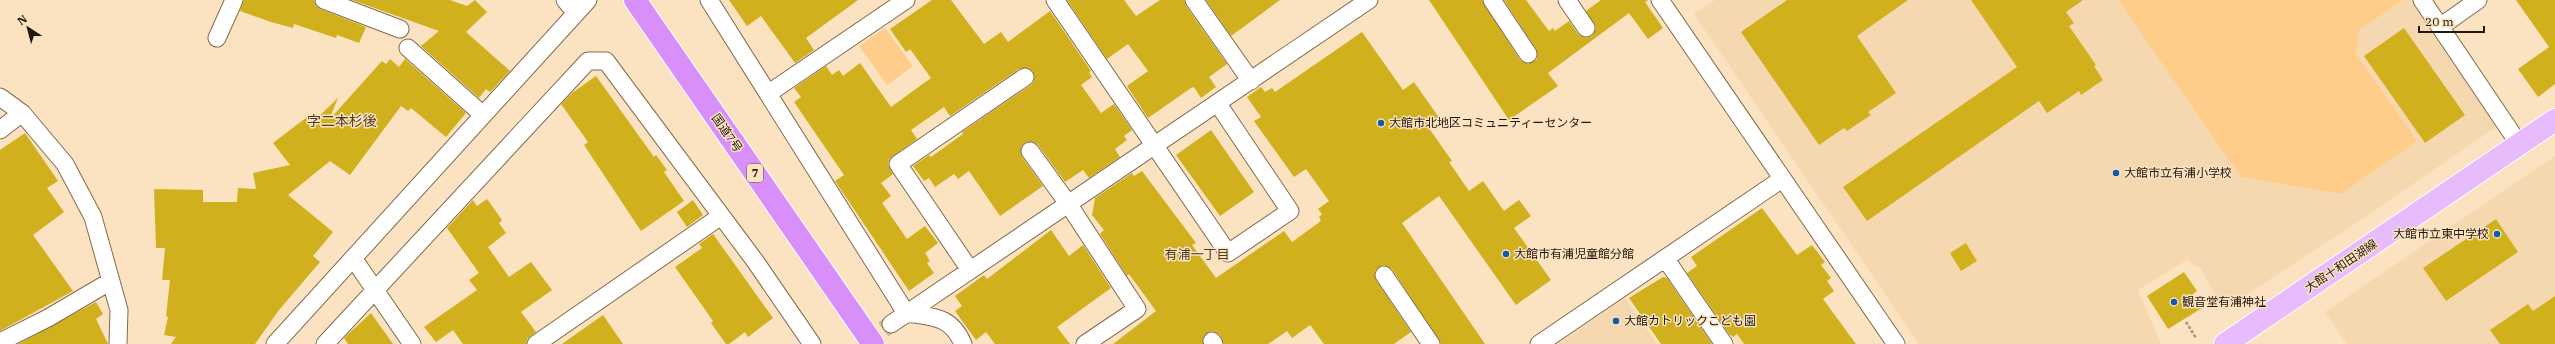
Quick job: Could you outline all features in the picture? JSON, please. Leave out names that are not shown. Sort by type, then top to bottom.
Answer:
[{"type":"highway","name":"国道7号","points":[[636,1],[873,344]]},
{"type":"main road","name":"大館十和田湖線","points":[[2226,344],[2555,120]]},
{"type":"street","points":[[217,38],[234,0]]},
{"type":"street","points":[[324,0],[400,29]]},
{"type":"street","points":[[564,0],[576,13]]},
{"type":"street","points":[[275,344],[588,0]]},
{"type":"street","points":[[709,0],[769,93],[906,313],[940,318],[957,330],[963,344]]},
{"type":"street","points":[[769,93],[906,0]]},
{"type":"street","points":[[1055,0],[1228,253],[1290,211],[1218,104]]},
{"type":"street","points":[[1194,0],[1251,81]]},
{"type":"street","points":[[891,324],[1251,81],[1347,6],[1369,0]]},
{"type":"street","points":[[1492,0],[1528,54]]},
{"type":"street","points":[[1567,0],[1586,28]]},
{"type":"street","points":[[1660,0],[1896,344]]},
{"type":"street","points":[[2422,0],[2519,144]]},
{"type":"street","points":[[2440,27],[2478,0]]},
{"type":"street","points":[[408,48],[483,115]]},
{"type":"street","points":[[325,344],[588,61],[606,61],[812,344]]},
{"type":"street","points":[[970,270],[898,164],[1025,77]]},
{"type":"street","points":[[0,97],[22,113],[65,164],[93,217],[119,310],[118,344]]},
{"type":"street","points":[[0,130],[22,113]]},
{"type":"street","points":[[1030,151],[1069,205],[1137,309],[1085,344]]},
{"type":"street","points":[[1539,344],[1782,179]]},
{"type":"street","points":[[536,344],[720,216]]},
{"type":"street","points":[[353,258],[412,344]]},
{"type":"street","points":[[1665,258],[1724,344]]},
{"type":"street","points":[[1384,275],[1431,344]]},
{"type":"street","points":[[0,342],[48,318],[111,281]]},
{"type":"path","points":[[2186,322],[2196,338]]},
{"type":"shaded area","name":"大館市立有浦小学校","points":[[1715,0],[2414,0],[2499,125],[2359,221],[2223,310],[2201,269],[2187,260],[2138,290],[2161,344],[1919,344],[1694,14]]},
{"type":"shaded area","points":[[2118,0],[2403,0],[2359,30],[2356,54],[2417,141],[2341,194],[2241,177]]},
{"type":"shaded area","points":[[885,28],[913,66],[887,85],[859,46]]},
{"type":"shaded area","name":"大館市立東中学校","points":[[2555,156],[2555,344],[2347,344],[2325,312]]},
{"type":"shaded area","name":"大館カトリックこども園","points":[[1625,298],[1657,344],[1558,344]]},
{"type":"building","points":[[244,0],[314,0],[316,6],[320,9],[366,27],[359,43],[337,35],[336,38],[294,24],[293,28],[271,22],[240,11]]},
{"type":"building","points":[[352,0],[450,0],[467,6],[475,0],[487,12],[466,32],[510,71],[490,92],[486,89],[479,98],[421,46],[439,31]]},
{"type":"building","points":[[729,0],[858,0],[806,38],[814,50],[795,63],[761,16],[747,26]]},
{"type":"building","points":[[932,0],[951,0],[984,44],[1001,32],[1008,42],[1050,11],[1091,71],[1089,72],[1092,77],[1081,85],[1101,113],[1114,104],[1132,130],[1124,136],[1127,140],[1115,149],[1120,157],[1089,178],[1083,170],[1065,182],[1038,145],[1034,142],[1024,143],[1021,147],[1022,157],[1043,186],[1000,216],[969,171],[958,179],[954,174],[935,187],[929,178],[924,181],[913,166],[929,155],[931,157],[963,134],[962,132],[1031,85],[1034,81],[1033,72],[1029,68],[1019,69],[950,116],[944,107],[911,130],[917,139],[889,159],[888,165],[893,174],[881,183],[891,196],[882,203],[907,239],[925,226],[938,243],[925,253],[930,261],[927,263],[934,273],[909,291],[835,181],[844,175],[794,102],[801,97],[794,88],[826,66],[832,75],[839,70],[843,76],[860,63],[891,107],[931,78],[910,49],[906,52],[890,29]]},
{"type":"building","points":[[1067,0],[1124,0],[1136,16],[1160,0],[1184,0],[1186,6],[1227,64],[1209,77],[1216,87],[1201,98],[1194,87],[1191,88],[1148,118],[1127,86],[1148,71],[1128,44],[1107,59]]},
{"type":"building","points":[[1206,0],[1280,0],[1231,36]]},
{"type":"building","points":[[1429,0],[1482,0],[1520,60],[1528,64],[1537,59],[1536,49],[1504,0],[1526,0],[1549,31],[1553,28],[1555,31],[1569,21],[1578,34],[1586,38],[1592,36],[1596,28],[1586,11],[1601,0],[1648,0],[1645,2],[1663,28],[1648,39],[1629,13],[1548,73],[1558,86],[1509,120]]},
{"type":"building","points":[[1787,0],[1908,0],[1857,36],[1896,93],[1868,112],[1871,115],[1847,131],[1844,128],[1819,145],[1741,32]]},
{"type":"building","points":[[1971,0],[2083,0],[2066,12],[2074,23],[2069,26],[2096,65],[2094,66],[2103,80],[2081,95],[2079,91],[2047,113],[2039,101],[1867,221],[1843,187],[2017,67]]},
{"type":"building","points":[[2516,0],[2555,0],[2555,84],[2538,97],[2518,69],[2549,47]]},
{"type":"building","points":[[2404,28],[2465,115],[2425,143],[2364,56]]},
{"type":"building","points":[[1362,32],[1403,90],[1414,82],[1440,119],[1428,127],[1452,161],[1449,162],[1469,191],[1483,181],[1504,211],[1519,200],[1531,216],[1514,228],[1551,280],[1516,305],[1439,196],[1402,223],[1485,344],[1441,344],[1392,269],[1384,265],[1375,270],[1376,280],[1411,332],[1394,344],[1324,344],[1310,325],[1292,338],[1287,331],[1268,344],[1224,344],[1220,335],[1212,331],[1203,336],[1203,344],[1113,344],[1156,311],[1129,274],[1127,276],[1100,234],[1104,230],[1092,215],[1095,198],[1132,173],[1134,176],[1142,171],[1196,243],[1192,245],[1216,278],[1284,231],[1292,242],[1321,221],[1319,217],[1322,214],[1318,209],[1329,201],[1306,169],[1294,177],[1254,121],[1261,117],[1247,97],[1261,87],[1265,92],[1272,88],[1275,92]]},
{"type":"building","points":[[390,59],[399,67],[405,59],[466,113],[446,137],[411,108],[408,111],[401,106],[350,175],[330,161],[288,195],[333,232],[313,256],[320,262],[279,310],[255,344],[171,344],[176,337],[164,335],[168,317],[166,316],[170,280],[162,280],[165,248],[156,248],[154,189],[203,190],[203,202],[237,202],[238,188],[256,189],[253,173],[290,165],[273,143],[311,114],[315,120],[338,98],[329,120],[382,61],[386,64]]},
{"type":"building","points":[[596,76],[654,157],[656,155],[667,170],[664,172],[684,201],[641,231],[584,145],[588,142],[561,104],[572,93]]},
{"type":"building","points":[[1211,130],[1254,192],[1220,216],[1176,155]]},
{"type":"building","points":[[25,133],[58,181],[47,188],[64,212],[33,235],[73,291],[0,331],[0,150]]},
{"type":"building","points":[[487,199],[502,220],[499,223],[506,233],[488,247],[509,277],[531,262],[552,290],[521,312],[536,332],[527,339],[526,344],[463,344],[453,330],[436,342],[424,327],[477,290],[469,280],[479,273],[447,228],[473,200],[477,206]]},
{"type":"building","points":[[693,200],[703,215],[687,227],[677,212]]},
{"type":"building","points":[[1762,208],[1797,255],[1812,245],[1825,262],[1821,265],[1831,278],[1827,281],[1834,291],[1823,299],[1856,344],[1744,344],[1737,334],[1733,337],[1729,334],[1687,273],[1697,266],[1691,257]]},
{"type":"building","points":[[2496,219],[2518,252],[2446,301],[2423,268]]},
{"type":"building","points":[[1051,230],[1069,256],[1083,245],[1111,288],[1057,327],[1070,344],[995,344],[986,332],[976,340],[955,311],[962,306],[955,296],[984,275],[987,279]]},
{"type":"building","points":[[713,234],[773,318],[748,337],[745,332],[729,344],[726,344],[711,323],[713,321],[675,267],[702,248],[699,244]]},
{"type":"building","points":[[1966,243],[1977,261],[1961,271],[1950,253]]},
{"type":"building","name":"観音堂有浦神社","points":[[2184,272],[2197,291],[2193,294],[2202,308],[2168,329],[2147,296]]},
{"type":"building","points":[[1663,277],[1667,278],[1712,344],[1661,344],[1629,298]]},
{"type":"building","points":[[2555,296],[2555,344],[2500,344],[2490,330],[2528,304],[2533,311]]},
{"type":"building","points":[[96,302],[103,314],[96,319],[108,344],[18,344]]},
{"type":"building","points":[[371,313],[393,344],[348,344],[344,338]]},
{"type":"building","points":[[603,315],[623,344],[562,344]]},
{"type":"tunnel","points":[[863,344],[891,324]]},
{"type":"place","name":"大館市北地区コミュニティーセンター","points":[[1381,123]]},
{"type":"place","name":"大館市立有浦小学校","points":[[2116,173]]},
{"type":"place","name":"大館市立東中学校","points":[[2497,234]]},
{"type":"place","name":"大館市有浦児童館分館","points":[[1506,254]]},
{"type":"place","name":"観音堂有浦神社","points":[[2174,302]]},
{"type":"place","name":"大館カトリックこども園","points":[[1616,321]]},
{"type":"district","name":"字二本杉後","points":[[342,121]]},
{"type":"district","name":"有浦一丁目","points":[[1197,254]]}]
